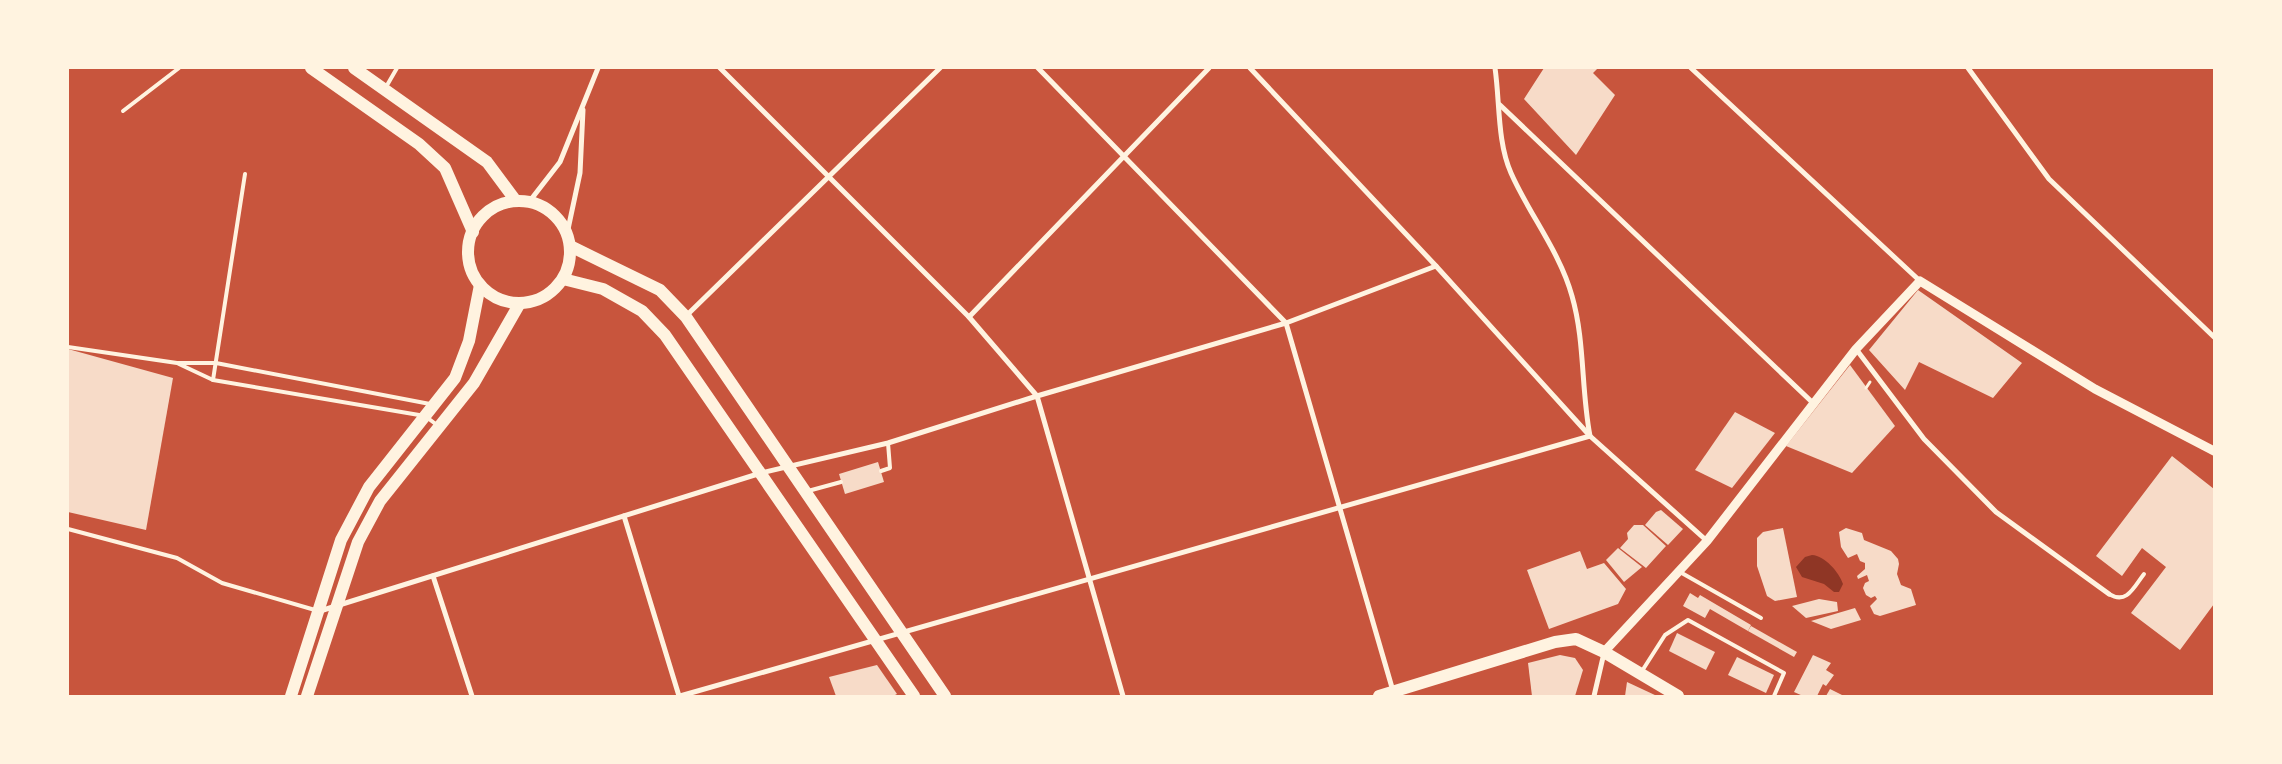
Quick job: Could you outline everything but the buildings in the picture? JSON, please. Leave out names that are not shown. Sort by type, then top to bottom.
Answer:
[{"type":"main road","points":[[311,68],[418,144],[445,168],[473,232]]},
{"type":"main road","points":[[354,68],[487,162],[516,201]]},
{"type":"main road","points":[[516,201],[530,202],[552,213],[568,240],[569,263],[563,278],[552,292],[537,300],[520,303],[505,301],[492,295],[480,285],[473,273],[469,260],[473,232],[480,220],[490,210],[516,201]]},
{"type":"main road","points":[[568,240],[660,290],[686,317],[944,696]]},
{"type":"main road","points":[[563,278],[603,289],[642,311],[665,335],[914,696]]},
{"type":"main road","points":[[291,696],[320,611],[341,540],[369,488],[455,378],[469,341],[480,285]]},
{"type":"main road","points":[[307,696],[358,542],[380,501],[474,383],[520,303]]},
{"type":"main road","points":[[1379,696],[1394,694],[1555,642],[1576,639],[1604,652],[1678,696]]},
{"type":"street","points":[[530,202],[560,162],[598,68]]},
{"type":"street","points":[[720,68],[969,317],[1037,396],[1123,696]]},
{"type":"street","points":[[686,317],[940,68]]},
{"type":"street","points":[[1038,68],[1286,323],[1394,694]]},
{"type":"street","points":[[969,317],[1209,68]]},
{"type":"street","points":[[1250,68],[1436,266],[1590,436],[1707,541]]},
{"type":"street","points":[[1495,68],[1500,105],[1501,138],[1510,171],[1551,247],[1572,293],[1577,314],[1583,366],[1584,405],[1590,436]]},
{"type":"street","points":[[1691,68],[1920,280],[2095,389],[2214,451]]},
{"type":"street","points":[[1968,68],[2048,179],[2214,337]]},
{"type":"street","points":[[1500,105],[1813,403]]},
{"type":"street","points":[[568,240],[580,173],[583,107]]},
{"type":"street","points":[[320,611],[760,473],[787,465],[888,443],[1037,396],[1286,323],[1436,266]]},
{"type":"street","points":[[1594,696],[1604,652],[1707,541],[1856,349],[1920,280]]},
{"type":"street","points":[[1856,349],[1924,439],[1996,512],[2109,594]]},
{"type":"street","points":[[624,516],[679,696],[1590,436]]},
{"type":"street","points":[[433,576],[472,696]]},
{"type":"lane","points":[[124,111],[179,68]]},
{"type":"lane","points":[[385,89],[397,68]]},
{"type":"lane","points":[[213,380],[245,174]]},
{"type":"lane","points":[[68,347],[176,363],[216,363],[434,404],[448,415]]},
{"type":"lane","points":[[176,363],[213,380],[425,416],[439,426]]},
{"type":"lane","points":[[880,471],[890,468],[888,443]]},
{"type":"lane","points":[[806,492],[841,482]]},
{"type":"lane","points":[[68,529],[177,558],[222,583],[320,611]]},
{"type":"lane","points":[[1678,571],[1760,618]]},
{"type":"lane","points":[[2109,594],[2122,599],[2128,596],[2144,574]]},
{"type":"lane","points":[[1640,674],[1665,636],[1688,620],[1784,673],[1774,696]]},
{"type":"shaded area","points":[[1812,555],[1822,558],[1835,570],[1843,584],[1839,592],[1834,592],[1824,584],[1802,577],[1796,567],[1805,557]]}]
